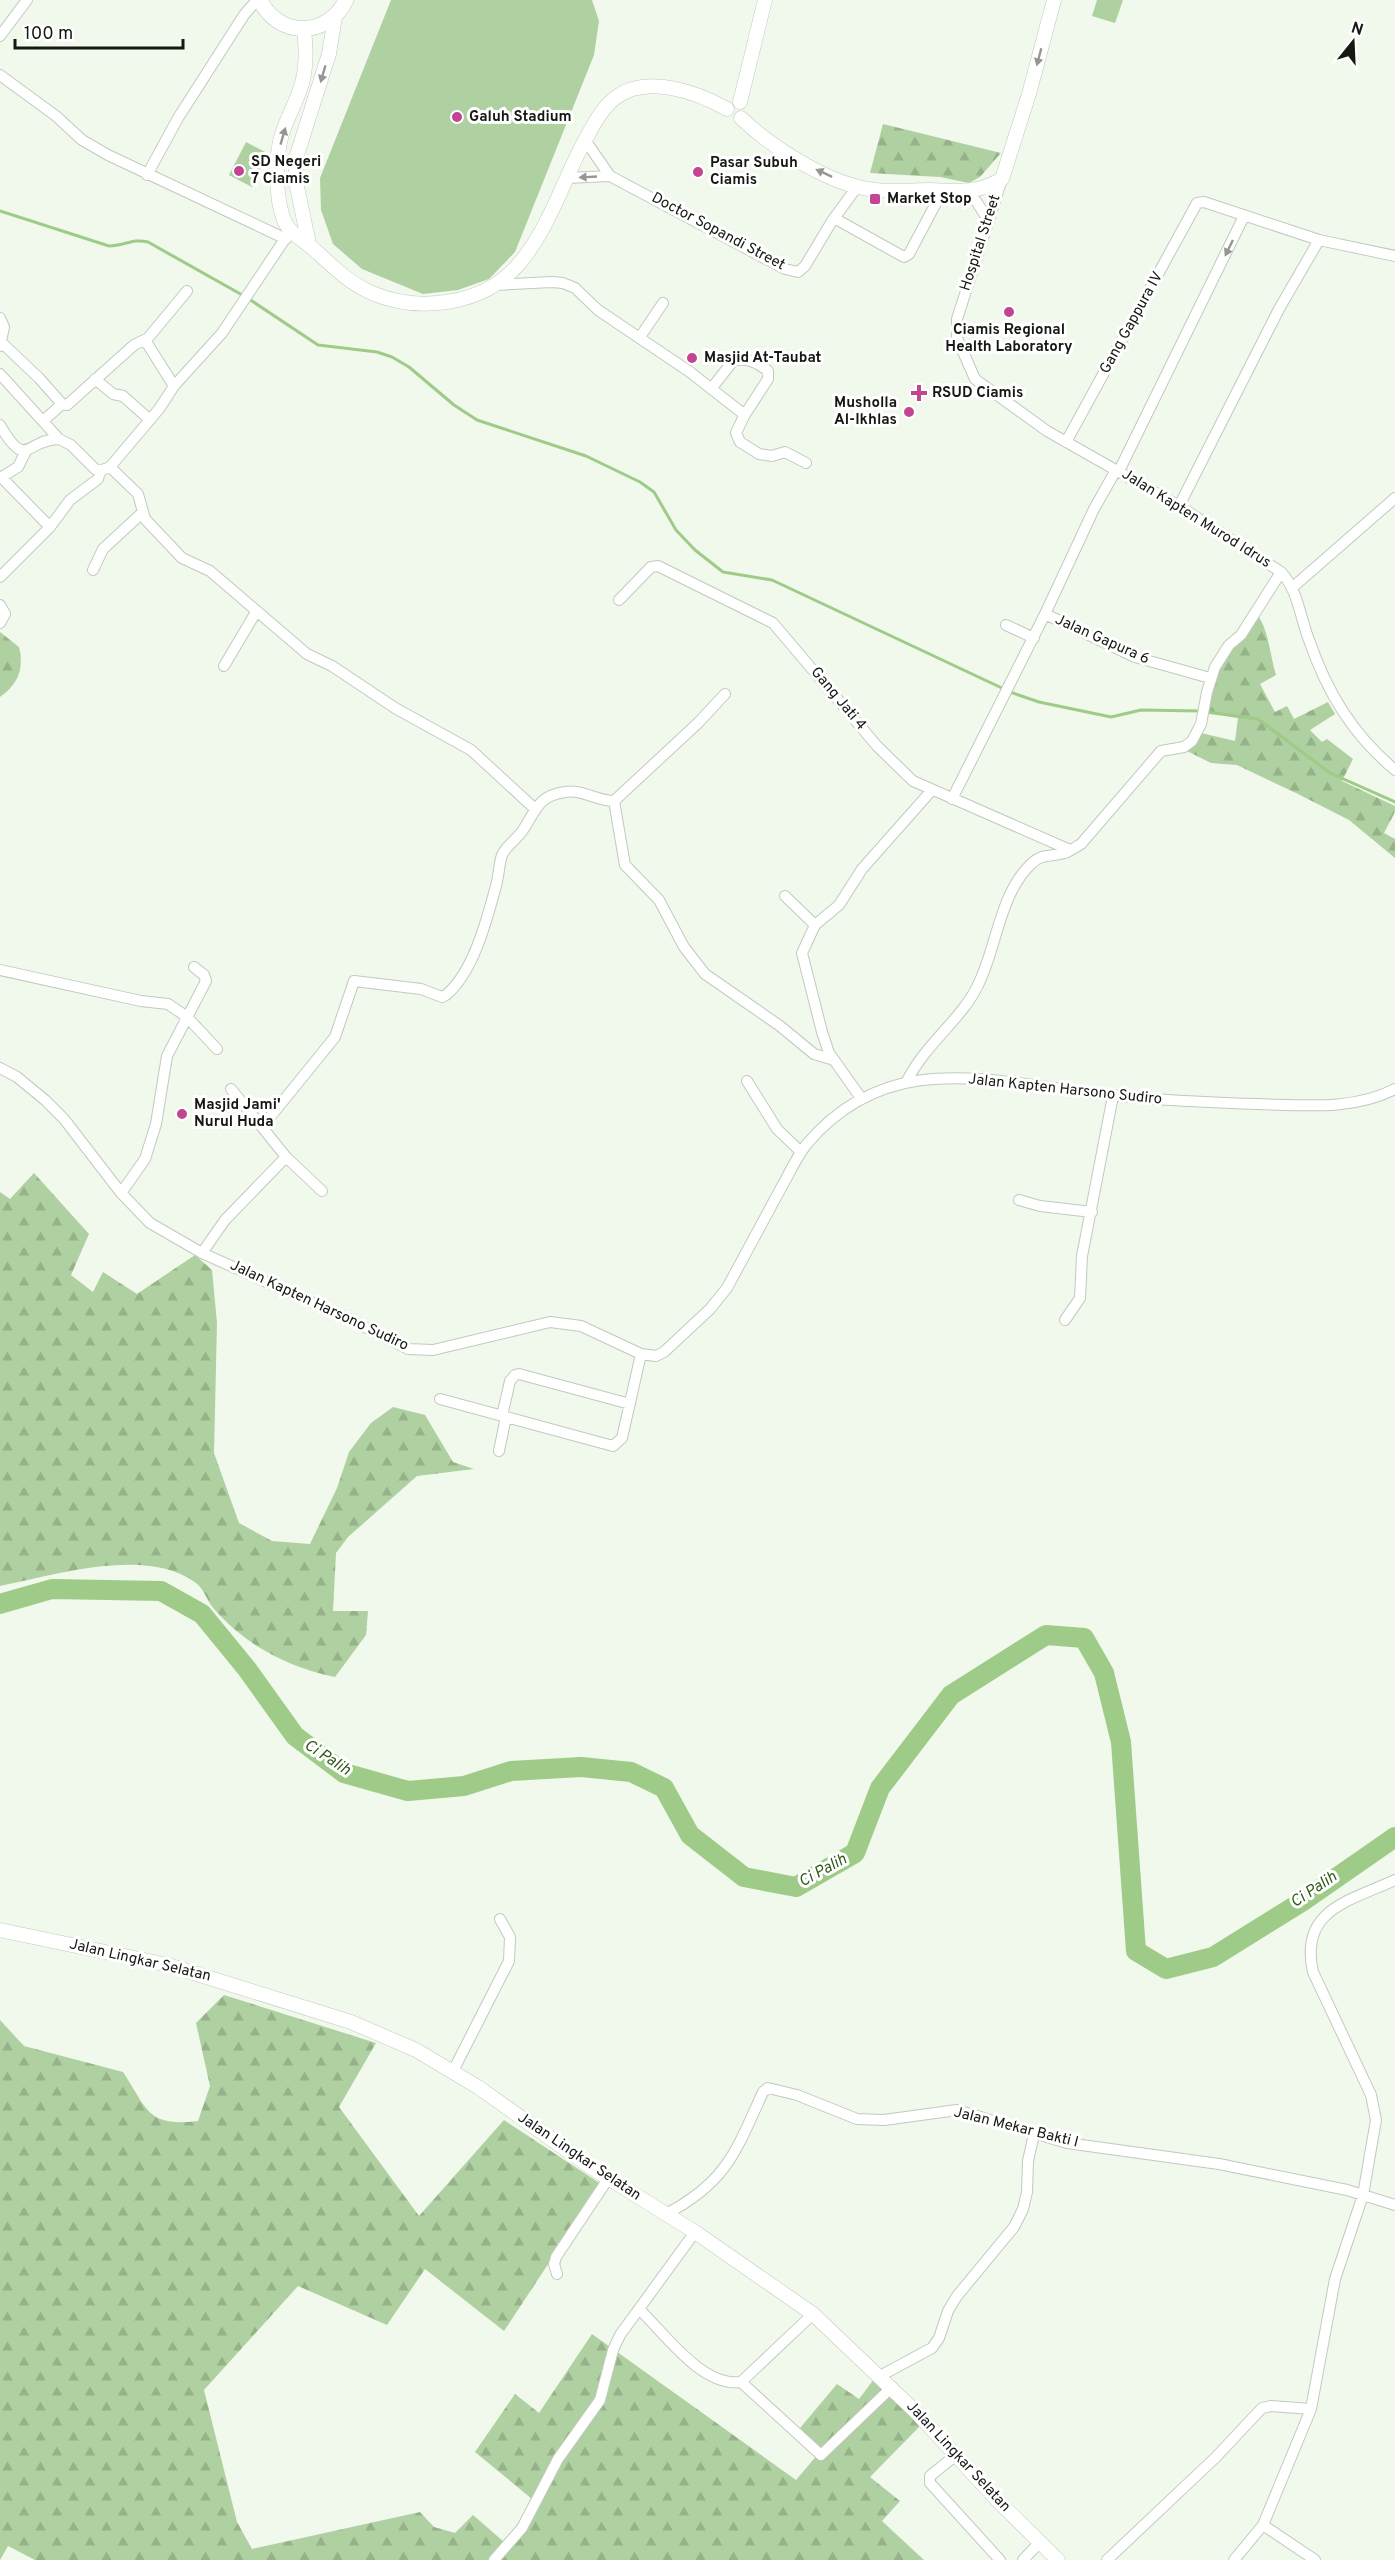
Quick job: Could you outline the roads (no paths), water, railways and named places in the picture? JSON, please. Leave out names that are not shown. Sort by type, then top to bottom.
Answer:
[{"type":"main road","points":[[258,0],[281,24],[304,30],[315,28],[335,17],[346,0]]},
{"type":"street","points":[[0,36],[27,0]]},
{"type":"street","points":[[147,175],[178,118],[244,15],[258,0]]},
{"type":"street","points":[[741,118],[745,112],[740,102],[765,0]]},
{"type":"street","name":"Hospital Street","points":[[1054,0],[1029,94],[957,319],[957,338],[975,380],[1066,442]]},
{"type":"street","points":[[309,244],[296,182],[296,158],[328,54],[335,17]]},
{"type":"street","points":[[0,577],[50,527],[70,500],[98,479],[150,420],[174,386],[257,285],[288,236],[279,202],[278,158],[282,135],[303,80],[306,54],[304,30]]},
{"type":"street","points":[[0,75],[56,116],[82,140],[147,175],[309,244],[346,278],[371,292],[398,302],[432,304],[465,297],[496,285],[563,283],[575,288],[598,310],[640,337],[744,416]]},
{"type":"street","points":[[496,285],[517,266],[537,240],[585,140],[602,112],[616,97],[634,89],[652,86],[680,90],[710,99],[727,109],[731,118],[741,118],[790,155],[857,187],[875,190],[943,190],[963,193],[976,201],[989,221]]},
{"type":"street","points":[[727,109],[730,103],[740,102]]},
{"type":"street","name":"Doctor Sopandi Street","points":[[585,140],[610,176],[791,271],[798,272],[806,266],[834,218],[857,187]]},
{"type":"street","points":[[278,158],[296,158]]},
{"type":"street","points":[[566,178],[610,176]]},
{"type":"street","points":[[963,193],[1002,179]]},
{"type":"street","points":[[834,218],[904,257],[909,254],[943,190]]},
{"type":"street","name":"Gang Gappura IV","points":[[1066,442],[1197,203],[1204,202],[1244,216]]},
{"type":"street","points":[[1244,216],[1319,240],[1395,256]]},
{"type":"street","name":"Jalan Gapura 6","points":[[1210,678],[1135,657],[1046,615],[1094,509],[1118,470],[1244,216]]},
{"type":"street","points":[[1179,506],[1280,309],[1319,240]]},
{"type":"street","points":[[0,318],[4,327],[1,344],[39,378],[62,404],[67,405],[134,345],[145,340],[187,291]]},
{"type":"street","points":[[640,337],[663,303]]},
{"type":"street","points":[[145,340],[174,386]]},
{"type":"street","points":[[711,389],[733,361],[749,360],[766,369],[768,379],[736,433],[740,442],[765,456],[785,453],[807,463]]},
{"type":"street","points":[[0,374],[59,439],[71,445],[92,467],[105,469],[138,494],[142,501],[142,513],[182,558],[210,571],[307,654],[332,666],[395,708],[471,750],[534,808]]},
{"type":"street","points":[[95,379],[113,394],[123,396],[150,420]]},
{"type":"street","points":[[43,421],[62,404]]},
{"type":"street","points":[[0,424],[14,446],[26,451],[59,439]]},
{"type":"street","name":"Jalan Kapten Murod Idrus","points":[[1066,442],[1179,506],[1281,572],[1293,587],[1308,638],[1330,691],[1359,736],[1395,770]]},
{"type":"street","points":[[26,451],[18,467],[1,478],[50,527]]},
{"type":"street","points":[[1293,587],[1395,498]]},
{"type":"street","points":[[93,570],[103,549],[142,513]]},
{"type":"street","name":"Gang Jati 4","points":[[619,600],[651,567],[658,566],[737,607],[770,621],[877,746],[908,777],[932,790],[1070,850]]},
{"type":"street","points":[[907,1081],[927,1049],[970,1001],[978,987],[988,963],[1007,901],[1018,881],[1039,857],[1070,850],[1090,834],[1161,750],[1184,747],[1192,741],[1202,717],[1210,678],[1227,648],[1241,635],[1281,572]]},
{"type":"street","points":[[0,605],[4,614],[0,623]]},
{"type":"street","points":[[224,666],[256,612]]},
{"type":"street","points":[[952,799],[1046,615]]},
{"type":"street","points":[[1006,625],[1034,638]]},
{"type":"street","points":[[262,1127],[335,1037],[354,981],[421,989],[442,997],[450,992],[471,960],[490,912],[503,852],[524,830],[534,808],[553,795],[565,792],[578,792],[606,801],[614,801],[698,723],[725,694]]},
{"type":"street","points":[[861,1098],[834,1060],[823,1038],[802,953],[815,925],[838,905],[862,869],[932,790]]},
{"type":"street","points":[[614,801],[625,865],[659,900],[684,946],[705,974],[780,1026],[814,1054],[834,1060]]},
{"type":"street","points":[[785,896],[815,925]]},
{"type":"street","points":[[121,1193],[145,1159],[156,1124],[167,1056],[206,981],[204,975],[194,967]]},
{"type":"street","points":[[0,970],[141,1001],[168,1004],[187,1017],[217,1048]]},
{"type":"street","name":"Jalan Kapten Harsono Sudiro","points":[[0,1068],[36,1092],[64,1119],[121,1193],[150,1223],[202,1253],[351,1320],[408,1349],[433,1350],[550,1323],[581,1326],[640,1354],[656,1356],[664,1352],[710,1309],[727,1288],[801,1152],[819,1132],[861,1098],[907,1081],[938,1078],[999,1079],[1198,1104],[1314,1106],[1355,1102],[1374,1098],[1395,1089]]},
{"type":"street","points":[[747,1081],[777,1129],[801,1152]]},
{"type":"street","points":[[231,1089],[286,1157],[322,1191]]},
{"type":"street","points":[[1065,1320],[1079,1302],[1082,1256],[1113,1095]]},
{"type":"street","points":[[202,1253],[225,1220],[286,1157]]},
{"type":"street","points":[[1019,1200],[1040,1206],[1092,1212]]},
{"type":"street","points":[[440,1399],[613,1446],[622,1438],[640,1354]]},
{"type":"street","points":[[499,1451],[510,1381],[515,1375],[630,1404]]},
{"type":"street","points":[[1234,2560],[1263,2525],[1311,2409],[1335,2279],[1363,2195],[1376,2120],[1371,2095],[1313,1972],[1311,1953],[1316,1926],[1326,1912],[1395,1880]]},
{"type":"street","points":[[452,2073],[509,1961],[510,1937],[500,1919]]},
{"type":"street","name":"Jalan Lingkar Selatan","points":[[0,1930],[168,1965],[319,2011],[387,2036],[452,2073],[507,2107],[608,2179],[695,2232],[813,2314],[892,2387],[1058,2560]]},
{"type":"street","name":"Jalan Mekar Bakti I","points":[[666,2214],[691,2201],[722,2173],[734,2155],[762,2092],[768,2088],[797,2095],[857,2119],[884,2120],[957,2110],[1067,2143],[1219,2164],[1363,2195],[1395,2205]]},
{"type":"street","points":[[880,2376],[932,2348],[939,2338],[948,2311],[957,2296],[1014,2227],[1023,2209],[1027,2192],[1028,2161],[1034,2134]]},
{"type":"street","points":[[557,2274],[554,2264],[556,2257],[608,2179]]},
{"type":"street","points":[[494,2560],[522,2528],[558,2459],[600,2400],[613,2349],[695,2232]]},
{"type":"street","points":[[639,2309],[698,2368],[714,2379],[728,2384],[741,2382],[813,2314]]},
{"type":"street","points":[[741,2382],[821,2456],[892,2387]]},
{"type":"street","points":[[1107,2560],[1216,2457],[1262,2408],[1271,2406],[1311,2409]]},
{"type":"street","points":[[956,2455],[930,2476],[930,2483],[1000,2560]]},
{"type":"street","points":[[1263,2525],[1315,2560]]},
{"type":"street","points":[[1023,2560],[1041,2541]]},
{"type":"waterway","points":[[0,211],[109,246],[138,241],[148,242],[244,296]]},
{"type":"waterway","points":[[249,299],[318,345],[377,352],[392,357],[409,367],[454,405],[477,420],[586,456],[640,482],[654,492],[676,530],[695,550],[723,572],[772,580],[1004,689]]},
{"type":"waterway","points":[[1010,692],[1039,702],[1111,717],[1141,710],[1200,711]]},
{"type":"waterway","points":[[1206,712],[1258,719],[1330,773],[1395,802]]},
{"type":"waterway","name":"Ci Palih","points":[[0,1604],[52,1589],[161,1591],[202,1614],[247,1669],[295,1736],[344,1773],[408,1791],[464,1786],[511,1771],[581,1767],[631,1772],[664,1788],[690,1835],[744,1877],[796,1887],[855,1853],[880,1788],[951,1695],[1046,1635],[1084,1638],[1104,1673],[1121,1742],[1136,1951],[1166,1969],[1213,1957],[1303,1901],[1395,1837]]},
{"type":"place","name":"Galuh Stadium","points":[[457,117]]},
{"type":"place","name":"SD Negeri 7 Ciamis","points":[[239,171]]},
{"type":"place","name":"Pasar Subuh Ciamis","points":[[698,172]]},
{"type":"place","name":"Market Stop","points":[[875,199]]},
{"type":"place","name":"Ciamis Regional Health Laboratory","points":[[1009,312]]},
{"type":"place","name":"Masjid At-Taubat","points":[[692,358]]},
{"type":"place","name":"RSUD Ciamis","points":[[919,393]]},
{"type":"place","name":"Musholla Al-Ikhlas","points":[[909,412]]},
{"type":"place","name":"Masjid Jami' Nurul Huda","points":[[182,1114]]}]
